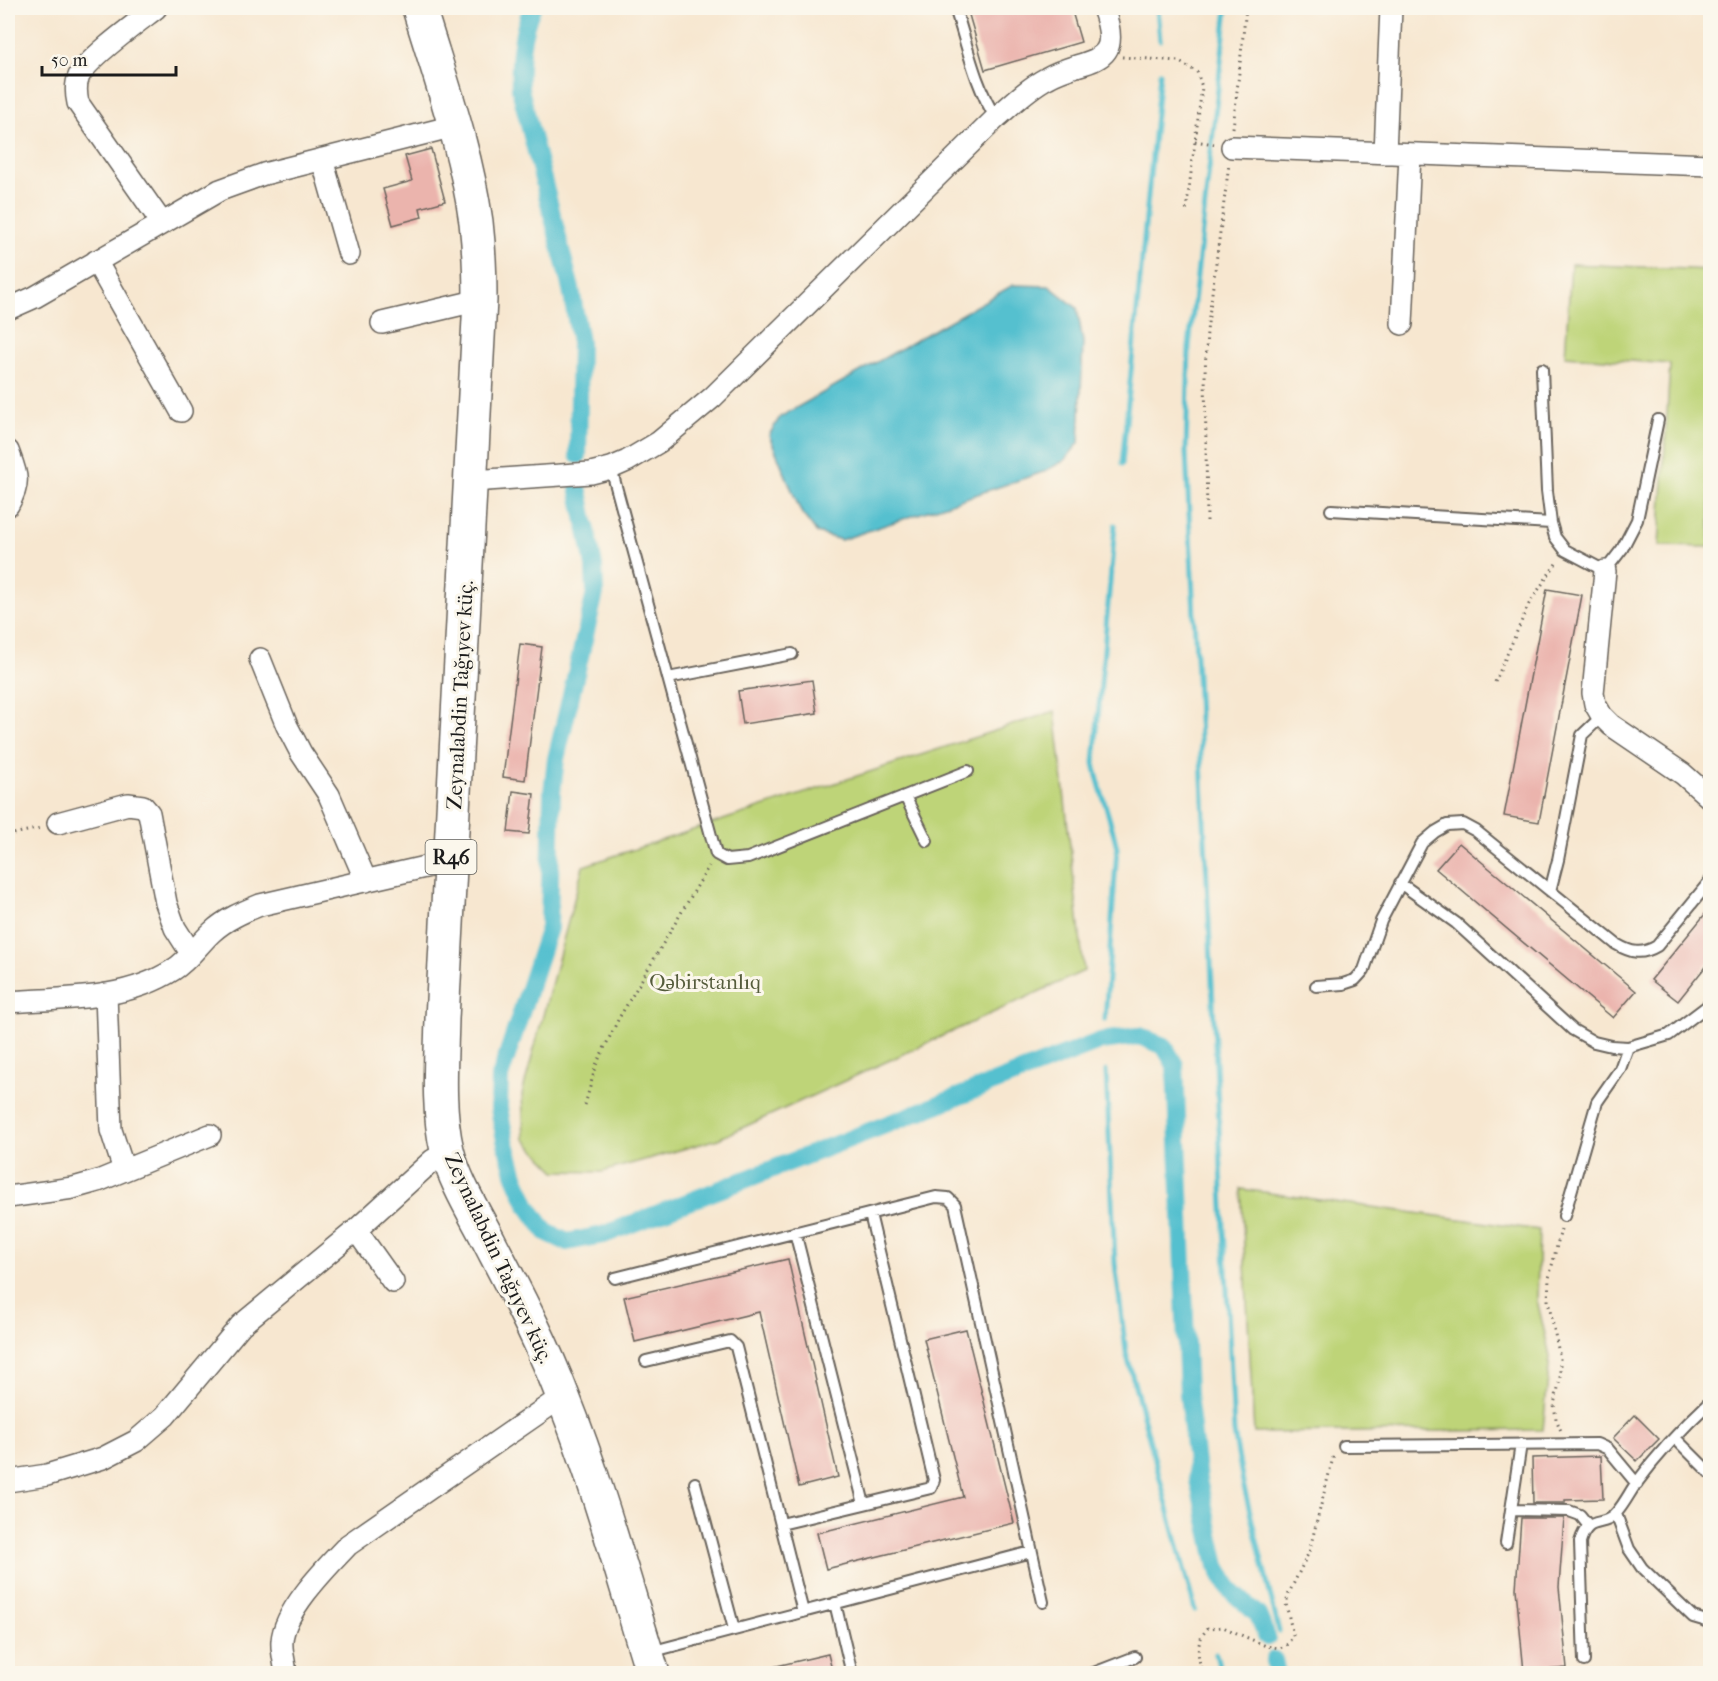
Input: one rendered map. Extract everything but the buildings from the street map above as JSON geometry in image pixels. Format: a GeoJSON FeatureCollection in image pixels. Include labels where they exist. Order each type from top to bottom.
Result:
{"type":"FeatureCollection","features":[{"type":"Feature","properties":{"kind":"main road","name":"Zeynalabdin Tağıyev küç."},"geometry":{"type":"LineString","coordinates":[[418,8],[454,126],[468,181],[476,222],[480,300],[440,1091],[442,1124],[448,1152],[464,1192],[534,1328],[563,1395],[584,1453],[650,1663]]}},
{"type":"Feature","properties":{"kind":"street"},"geometry":{"type":"LineString","coordinates":[[156,8],[92,60],[80,75],[75,91],[78,103],[162,223]]}},
{"type":"Feature","properties":{"kind":"street"},"geometry":{"type":"LineString","coordinates":[[472,482],[591,473],[611,468],[659,442],[713,397],[996,118],[1026,92],[1048,77],[1103,56],[1109,46],[1110,27],[1103,8]]}},
{"type":"Feature","properties":{"kind":"street"},"geometry":{"type":"LineString","coordinates":[[1385,153],[1391,8]]}},
{"type":"Feature","properties":{"kind":"street"},"geometry":{"type":"LineString","coordinates":[[8,309],[35,297],[220,190],[264,174],[454,126]]}},
{"type":"Feature","properties":{"kind":"street"},"geometry":{"type":"LineString","coordinates":[[1232,147],[1710,165]]}},
{"type":"Feature","properties":{"kind":"street"},"geometry":{"type":"LineString","coordinates":[[1402,324],[1410,154]]}},
{"type":"Feature","properties":{"kind":"street"},"geometry":{"type":"LineString","coordinates":[[322,159],[349,254]]}},
{"type":"Feature","properties":{"kind":"street"},"geometry":{"type":"LineString","coordinates":[[96,261],[181,411]]}},
{"type":"Feature","properties":{"kind":"street"},"geometry":{"type":"LineString","coordinates":[[382,322],[480,300]]}},
{"type":"Feature","properties":{"kind":"street"},"geometry":{"type":"LineString","coordinates":[[8,451],[16,474],[17,489],[8,505]]}},
{"type":"Feature","properties":{"kind":"street"},"geometry":{"type":"LineString","coordinates":[[1605,572],[1593,693],[1595,704],[1602,716],[1683,774],[1710,798]]}},
{"type":"Feature","properties":{"kind":"street"},"geometry":{"type":"LineString","coordinates":[[260,659],[286,726],[300,753],[329,795],[366,881]]}},
{"type":"Feature","properties":{"kind":"street"},"geometry":{"type":"LineString","coordinates":[[58,823],[128,804],[143,806],[149,813],[166,903],[175,928],[191,953]]}},
{"type":"Feature","properties":{"kind":"street"},"geometry":{"type":"LineString","coordinates":[[8,1002],[106,994],[155,981],[176,969],[214,930],[234,916],[260,905],[451,861]]}},
{"type":"Feature","properties":{"kind":"street"},"geometry":{"type":"LineString","coordinates":[[106,994],[111,1130],[124,1170]]}},
{"type":"Feature","properties":{"kind":"street"},"geometry":{"type":"LineString","coordinates":[[8,1197],[73,1188],[210,1135]]}},
{"type":"Feature","properties":{"kind":"street"},"geometry":{"type":"LineString","coordinates":[[8,1481],[59,1471],[103,1458],[136,1441],[165,1416],[241,1324],[356,1230],[433,1160],[448,1152]]}},
{"type":"Feature","properties":{"kind":"street"},"geometry":{"type":"LineString","coordinates":[[356,1230],[393,1282]]}},
{"type":"Feature","properties":{"kind":"street"},"geometry":{"type":"LineString","coordinates":[[286,1674],[281,1642],[286,1622],[322,1572],[348,1545],[563,1395]]}},
{"type":"Feature","properties":{"kind":"lane"},"geometry":{"type":"LineString","coordinates":[[955,8],[983,94],[996,118]]}},
{"type":"Feature","properties":{"kind":"lane"},"geometry":{"type":"LineString","coordinates":[[1542,369],[1547,491],[1555,537],[1565,550],[1605,572],[1622,549],[1637,520],[1658,420]]}},
{"type":"Feature","properties":{"kind":"lane"},"geometry":{"type":"LineString","coordinates":[[611,468],[716,854],[727,860],[748,858],[968,771]]}},
{"type":"Feature","properties":{"kind":"lane"},"geometry":{"type":"LineString","coordinates":[[1331,510],[1551,523]]}},
{"type":"Feature","properties":{"kind":"lane"},"geometry":{"type":"LineString","coordinates":[[668,678],[792,654]]}},
{"type":"Feature","properties":{"kind":"lane"},"geometry":{"type":"LineString","coordinates":[[1550,891],[1557,868],[1582,735],[1602,716]]}},
{"type":"Feature","properties":{"kind":"lane"},"geometry":{"type":"LineString","coordinates":[[905,796],[927,841]]}},
{"type":"Feature","properties":{"kind":"lane"},"geometry":{"type":"LineString","coordinates":[[1316,986],[1343,984],[1355,980],[1364,970],[1381,921],[1422,843],[1447,825],[1463,824],[1476,831],[1616,944],[1638,953],[1657,946],[1710,881]]}},
{"type":"Feature","properties":{"kind":"lane"},"geometry":{"type":"LineString","coordinates":[[1400,883],[1456,923],[1573,1030],[1594,1042],[1628,1047],[1669,1035],[1710,1004]]}},
{"type":"Feature","properties":{"kind":"lane"},"geometry":{"type":"LineString","coordinates":[[1564,1216],[1597,1102],[1620,1069],[1628,1047]]}},
{"type":"Feature","properties":{"kind":"lane"},"geometry":{"type":"LineString","coordinates":[[615,1278],[936,1197],[948,1198],[955,1205],[1043,1602]]}},
{"type":"Feature","properties":{"kind":"lane"},"geometry":{"type":"LineString","coordinates":[[781,1524],[931,1488],[934,1480],[870,1214]]}},
{"type":"Feature","properties":{"kind":"lane"},"geometry":{"type":"LineString","coordinates":[[795,1232],[864,1504]]}},
{"type":"Feature","properties":{"kind":"lane"},"geometry":{"type":"LineString","coordinates":[[646,1361],[730,1341],[736,1347],[803,1612]]}},
{"type":"Feature","properties":{"kind":"lane"},"geometry":{"type":"LineString","coordinates":[[1584,1661],[1580,1542],[1584,1530],[1588,1525],[1609,1519],[1616,1514],[1636,1484],[1688,1423],[1710,1402]]}},
{"type":"Feature","properties":{"kind":"lane"},"geometry":{"type":"LineString","coordinates":[[1675,1438],[1710,1473]]}},
{"type":"Feature","properties":{"kind":"lane"},"geometry":{"type":"LineString","coordinates":[[1506,1543],[1521,1444]]}},
{"type":"Feature","properties":{"kind":"lane"},"geometry":{"type":"LineString","coordinates":[[1344,1446],[1597,1444],[1608,1449],[1636,1484]]}},
{"type":"Feature","properties":{"kind":"lane"},"geometry":{"type":"LineString","coordinates":[[695,1483],[734,1629]]}},
{"type":"Feature","properties":{"kind":"lane"},"geometry":{"type":"LineString","coordinates":[[1511,1510],[1569,1511],[1580,1515],[1588,1525]]}},
{"type":"Feature","properties":{"kind":"lane"},"geometry":{"type":"LineString","coordinates":[[1616,1514],[1629,1549],[1642,1568],[1694,1617],[1710,1622]]}},
{"type":"Feature","properties":{"kind":"lane"},"geometry":{"type":"LineString","coordinates":[[650,1663],[734,1629],[1031,1552]]}},
{"type":"Feature","properties":{"kind":"lane"},"geometry":{"type":"LineString","coordinates":[[835,1603],[852,1674]]}},
{"type":"Feature","properties":{"kind":"lane"},"geometry":{"type":"LineString","coordinates":[[1091,1674],[1135,1657]]}},
{"type":"Feature","properties":{"kind":"path"},"geometry":{"type":"LineString","coordinates":[[1207,522],[1205,373],[1207,331],[1232,147],[1246,8]]}},
{"type":"Feature","properties":{"kind":"path"},"geometry":{"type":"LineString","coordinates":[[1103,56],[1178,61],[1197,72],[1202,87],[1186,212]]}},
{"type":"Feature","properties":{"kind":"path"},"geometry":{"type":"LineString","coordinates":[[1495,682],[1529,603],[1565,550]]}},
{"type":"Feature","properties":{"kind":"path"},"geometry":{"type":"LineString","coordinates":[[8,835],[58,823]]}},
{"type":"Feature","properties":{"kind":"path"},"geometry":{"type":"LineString","coordinates":[[585,1105],[596,1065],[619,1018],[716,854]]}},
{"type":"Feature","properties":{"kind":"path"},"geometry":{"type":"LineString","coordinates":[[1564,1216],[1549,1278],[1548,1301],[1560,1358],[1560,1380],[1554,1404],[1556,1419],[1566,1443]]}},
{"type":"Feature","properties":{"kind":"path"},"geometry":{"type":"LineString","coordinates":[[1203,1674],[1198,1650],[1201,1636],[1208,1628],[1223,1627],[1266,1646],[1280,1648],[1288,1644],[1293,1635],[1286,1604],[1288,1593],[1309,1552],[1332,1456],[1344,1446]]}},
{"type":"Feature","properties":{"kind":"green space"},"geometry":{"type":"Polygon","coordinates":[[[1571,264],[1710,270],[1710,547],[1659,546],[1670,364],[1565,356],[1571,264]]]}},
{"type":"Feature","properties":{"kind":"green space","name":"Qəbirstanlıq"},"geometry":{"type":"Polygon","coordinates":[[[1055,711],[1084,971],[718,1139],[602,1172],[556,1171],[524,1139],[522,1094],[583,866],[1055,711]]]}},
{"type":"Feature","properties":{"kind":"green space"},"geometry":{"type":"Polygon","coordinates":[[[1241,1189],[1539,1230],[1537,1300],[1550,1356],[1543,1430],[1254,1433],[1241,1189]]]}},
{"type":"Feature","properties":{"kind":"water"},"geometry":{"type":"Polygon","coordinates":[[[1013,285],[1049,286],[1077,308],[1083,342],[1079,443],[1064,461],[1043,472],[841,540],[817,533],[801,512],[769,435],[780,417],[1013,285]]]}},
{"type":"Feature","properties":{"kind":"waterway"},"geometry":{"type":"LineString","coordinates":[[532,8],[525,28],[522,47],[520,89],[571,289],[580,342],[578,455]]}},
{"type":"Feature","properties":{"kind":"waterway"},"geometry":{"type":"LineString","coordinates":[[1157,8],[1160,40]]}},
{"type":"Feature","properties":{"kind":"waterway"},"geometry":{"type":"LineString","coordinates":[[1227,8],[1189,347],[1186,452],[1234,1432],[1243,1483],[1279,1631]]}},
{"type":"Feature","properties":{"kind":"waterway"},"geometry":{"type":"LineString","coordinates":[[1122,464],[1160,73]]}},
{"type":"Feature","properties":{"kind":"waterway"},"geometry":{"type":"LineString","coordinates":[[578,487],[594,566],[595,593],[556,759],[552,792],[549,928],[500,1077],[499,1108],[505,1140],[515,1176],[528,1206],[546,1232],[567,1242],[603,1235],[1101,1041],[1139,1036],[1164,1046],[1175,1065],[1188,1394],[1198,1480],[1217,1566],[1230,1590],[1258,1615],[1267,1637]]}},
{"type":"Feature","properties":{"kind":"waterway"},"geometry":{"type":"LineString","coordinates":[[1105,1020],[1117,848],[1094,763],[1115,525]]}},
{"type":"Feature","properties":{"kind":"waterway"},"geometry":{"type":"LineString","coordinates":[[1106,1071],[1115,1263],[1126,1352],[1195,1610]]}},
{"type":"Feature","properties":{"kind":"waterway"},"geometry":{"type":"LineString","coordinates":[[1216,1654],[1221,1674]]}},
{"type":"Feature","properties":{"kind":"waterway"},"geometry":{"type":"LineString","coordinates":[[1274,1660],[1277,1674]]}}]}
